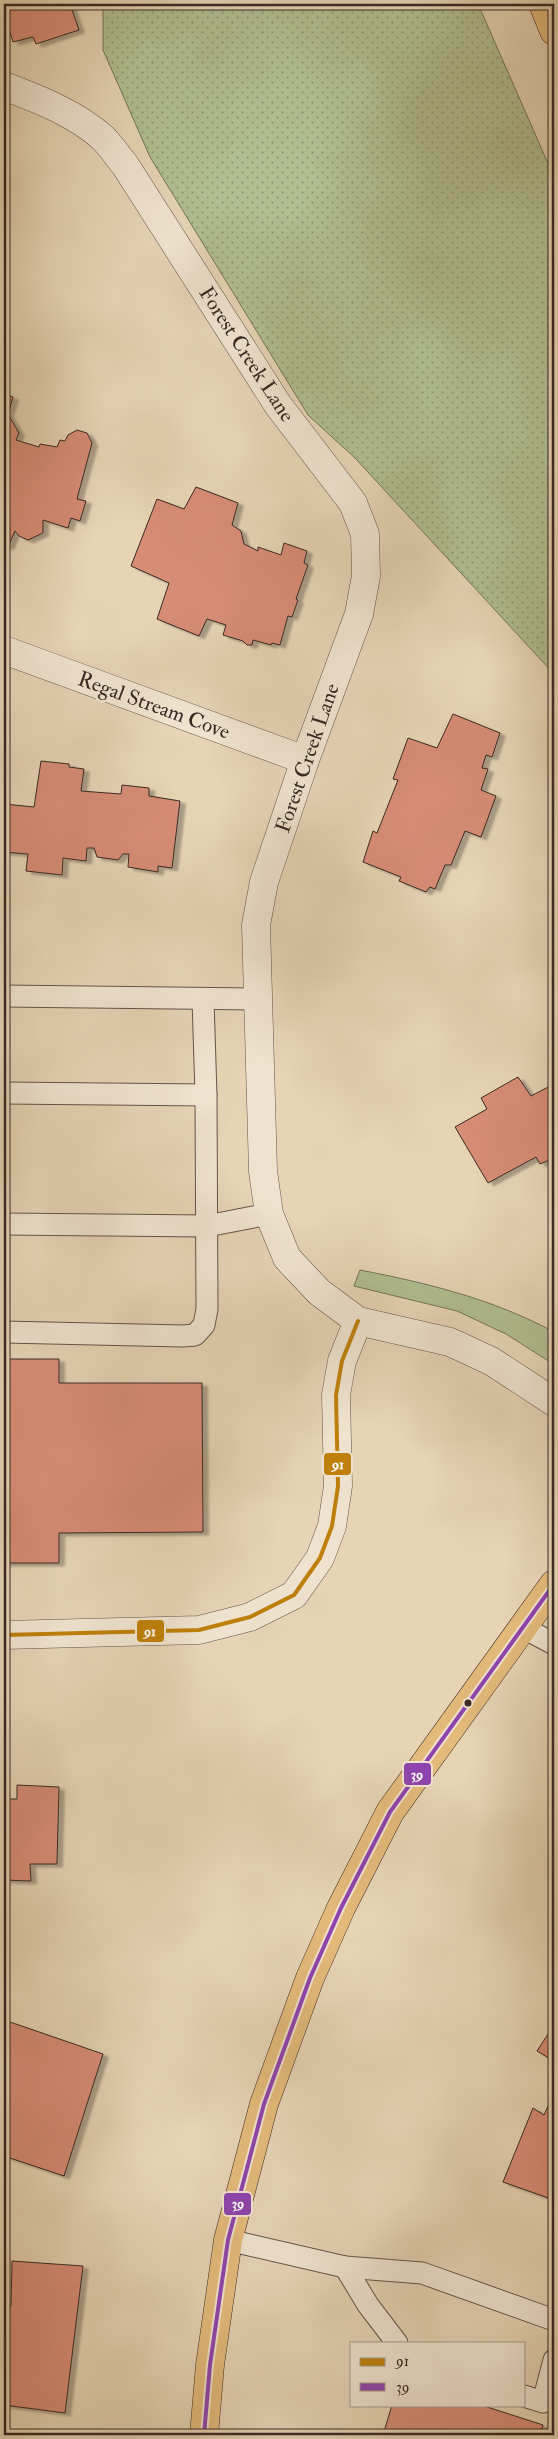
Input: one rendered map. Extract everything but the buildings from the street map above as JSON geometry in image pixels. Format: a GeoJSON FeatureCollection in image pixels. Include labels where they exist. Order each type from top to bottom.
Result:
{"type":"FeatureCollection","features":[{"type":"Feature","properties":{"kind":"main road"},"geometry":{"type":"LineString","coordinates":[[543,4],[554,30]]}},
{"type":"Feature","properties":{"kind":"main road"},"geometry":{"type":"LineString","coordinates":[[204,2435],[210,2364],[228,2240],[264,2104],[310,1978],[341,1908],[390,1812],[554,1584]]}},
{"type":"Feature","properties":{"kind":"street","name":"Forest Creek Lane"},"geometry":{"type":"LineString","coordinates":[[4,86],[47,103],[77,120],[103,138],[125,165],[278,405],[353,502],[365,534],[366,576],[359,614],[305,760],[264,882],[256,925],[263,1172],[269,1214],[287,1258],[319,1292],[358,1321],[450,1342],[491,1361],[554,1402]]}},
{"type":"Feature","properties":{"kind":"street","name":"Regal Stream Cove"},"geometry":{"type":"LineString","coordinates":[[4,650],[305,760]]}},
{"type":"Feature","properties":{"kind":"street"},"geometry":{"type":"LineString","coordinates":[[4,1635],[200,1630],[250,1617],[294,1595],[320,1558],[332,1526],[338,1486],[336,1395],[342,1361],[358,1321]]}},
{"type":"Feature","properties":{"kind":"lane"},"geometry":{"type":"LineString","coordinates":[[4,996],[259,999]]}},
{"type":"Feature","properties":{"kind":"lane"},"geometry":{"type":"LineString","coordinates":[[4,1332],[195,1334],[204,1325],[207,1309],[207,1226],[203,999]]}},
{"type":"Feature","properties":{"kind":"lane"},"geometry":{"type":"LineString","coordinates":[[4,1094],[206,1095]]}},
{"type":"Feature","properties":{"kind":"lane"},"geometry":{"type":"LineString","coordinates":[[4,1224],[207,1226],[269,1214]]}},
{"type":"Feature","properties":{"kind":"lane"},"geometry":{"type":"LineString","coordinates":[[522,1626],[554,1644]]}},
{"type":"Feature","properties":{"kind":"lane"},"geometry":{"type":"LineString","coordinates":[[228,2240],[345,2267],[422,2274],[554,2320]]}},
{"type":"Feature","properties":{"kind":"lane"},"geometry":{"type":"LineString","coordinates":[[345,2267],[368,2305],[397,2342]]}},
{"type":"Feature","properties":{"kind":"lane"},"geometry":{"type":"LineString","coordinates":[[526,2397],[543,2402],[554,2360]]}},
{"type":"Feature","properties":{"kind":"green space"},"geometry":{"type":"Polygon","coordinates":[[[103,4],[478,4],[554,177],[554,674],[355,458],[308,415],[150,157],[103,50],[103,4]]]}},
{"type":"Feature","properties":{"kind":"green space"},"geometry":{"type":"Polygon","coordinates":[[[360,1270],[435,1287],[483,1301],[531,1320],[554,1332],[554,1361],[550,1362],[506,1334],[457,1311],[354,1286],[360,1270]]]}},
{"type":"Feature","properties":{"kind":"transit line","name":"91"},"geometry":{"type":"LineString","coordinates":[[4,1635],[199,1630],[250,1617],[294,1595],[320,1558],[332,1526],[338,1486],[336,1395],[342,1361],[358,1321]]}},
{"type":"Feature","properties":{"kind":"transit line","name":"39"},"geometry":{"type":"LineString","coordinates":[[204,2435],[210,2365],[228,2240],[264,2104],[310,1978],[341,1908],[390,1812],[554,1584]]}}]}
